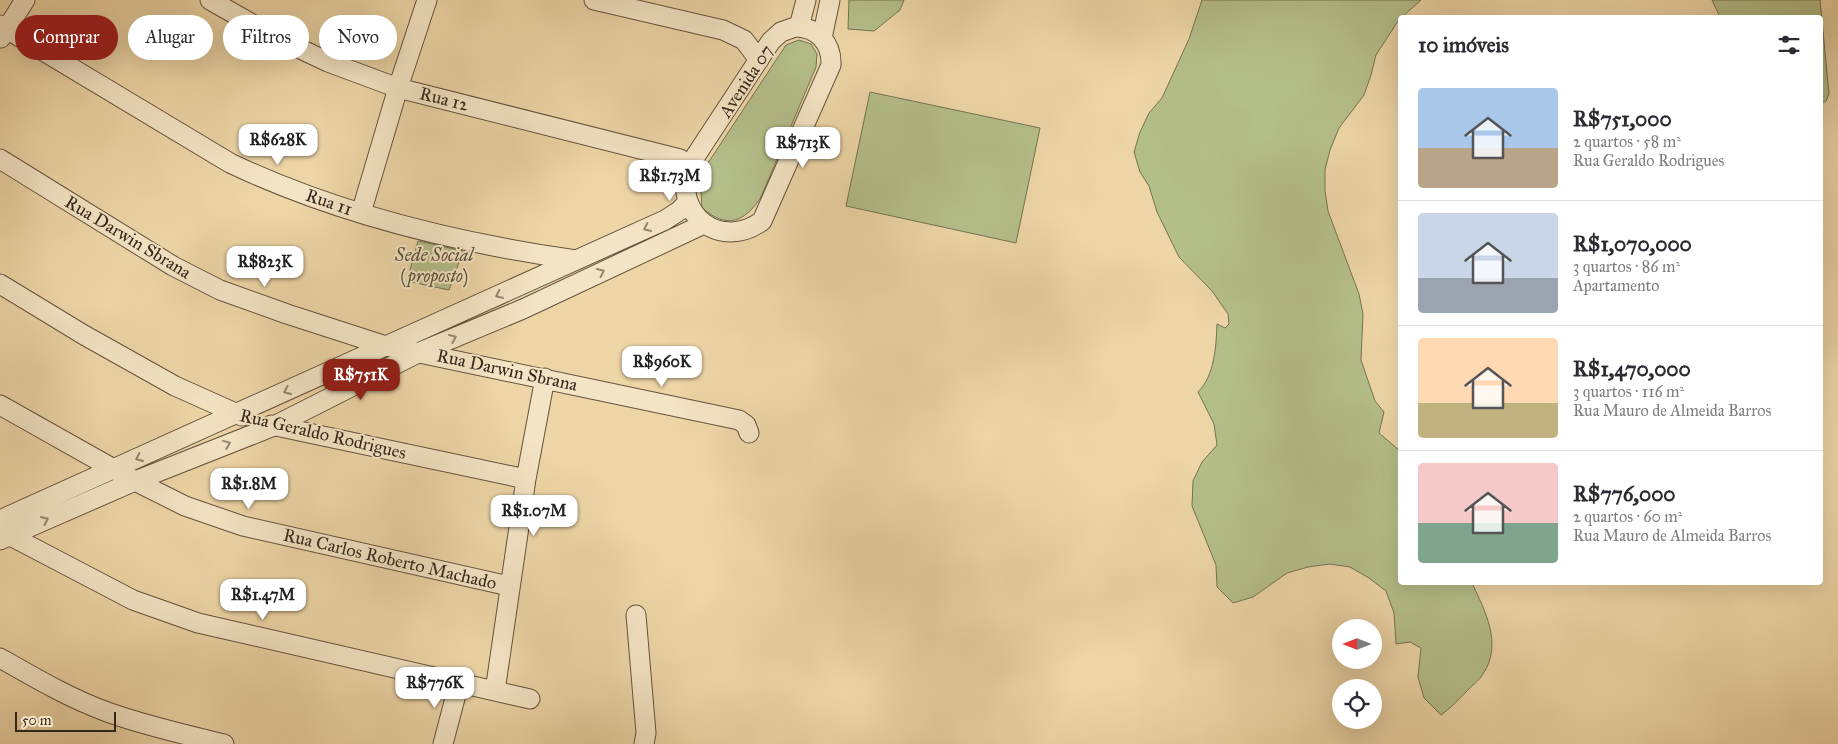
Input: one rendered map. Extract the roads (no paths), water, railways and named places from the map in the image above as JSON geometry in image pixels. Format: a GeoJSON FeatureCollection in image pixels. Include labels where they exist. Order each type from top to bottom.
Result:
{"type":"FeatureCollection","features":[{"type":"Feature","properties":{"kind":"street"},"geometry":{"type":"LineString","coordinates":[[2,31],[25,0]]}},
{"type":"Feature","properties":{"kind":"street","name":"Rua 12"},"geometry":{"type":"LineString","coordinates":[[210,0],[276,37],[328,62],[398,88],[680,159],[689,166]]}},
{"type":"Feature","properties":{"kind":"street"},"geometry":{"type":"LineString","coordinates":[[361,213],[398,88],[427,0]]}},
{"type":"Feature","properties":{"kind":"street"},"geometry":{"type":"LineString","coordinates":[[594,0],[723,30],[744,40],[759,60]]}},
{"type":"Feature","properties":{"kind":"street"},"geometry":{"type":"LineString","coordinates":[[2,532],[116,469],[665,220],[679,211],[688,202],[697,218],[704,224],[729,233],[747,230],[762,221],[831,65],[830,50],[822,38],[810,29],[799,28],[806,0]]}},
{"type":"Feature","properties":{"kind":"street"},"geometry":{"type":"LineString","coordinates":[[822,38],[830,0]]}},
{"type":"Feature","properties":{"kind":"street","name":"Avenida 07"},"geometry":{"type":"LineString","coordinates":[[688,202],[685,184],[689,166],[775,36],[788,29],[799,28]]}},
{"type":"Feature","properties":{"kind":"street","name":"Rua 11"},"geometry":{"type":"LineString","coordinates":[[2,31],[230,163],[264,179],[319,200],[406,228],[524,252],[576,260]]}},
{"type":"Feature","properties":{"kind":"street","name":"Rua Darwin Sbrana"},"geometry":{"type":"LineString","coordinates":[[0,159],[173,266],[220,290],[386,346],[546,378],[643,401],[739,420],[746,425],[748,433]]}},
{"type":"Feature","properties":{"kind":"street"},"geometry":{"type":"LineString","coordinates":[[2,532],[274,426],[420,352],[523,309],[704,224]]}},
{"type":"Feature","properties":{"kind":"street"},"geometry":{"type":"LineString","coordinates":[[524,252],[536,260],[538,268],[531,281]]}},
{"type":"Feature","properties":{"kind":"street","name":"Rua Geraldo Rodrigues"},"geometry":{"type":"LineString","coordinates":[[0,284],[84,335],[175,386],[236,414],[274,426],[526,479]]}},
{"type":"Feature","properties":{"kind":"street"},"geometry":{"type":"LineString","coordinates":[[495,691],[526,479],[546,378]]}},
{"type":"Feature","properties":{"kind":"street","name":"Rua Carlos Roberto Machado"},"geometry":{"type":"LineString","coordinates":[[0,405],[135,481],[185,506],[243,526],[509,586]]}},
{"type":"Feature","properties":{"kind":"street"},"geometry":{"type":"LineString","coordinates":[[2,532],[133,600],[198,623],[530,699]]}},
{"type":"Feature","properties":{"kind":"street"},"geometry":{"type":"LineString","coordinates":[[636,615],[646,733],[644,744]]}},
{"type":"Feature","properties":{"kind":"street"},"geometry":{"type":"LineString","coordinates":[[0,658],[47,685],[108,712],[165,730],[224,744]]}},
{"type":"Feature","properties":{"kind":"street"},"geometry":{"type":"LineString","coordinates":[[443,744],[459,683]]}},
{"type":"Feature","properties":{"kind":"park label","name":"Sede Social (proposto)"},"geometry":{"type":"Point","coordinates":[434,265]}}]}
